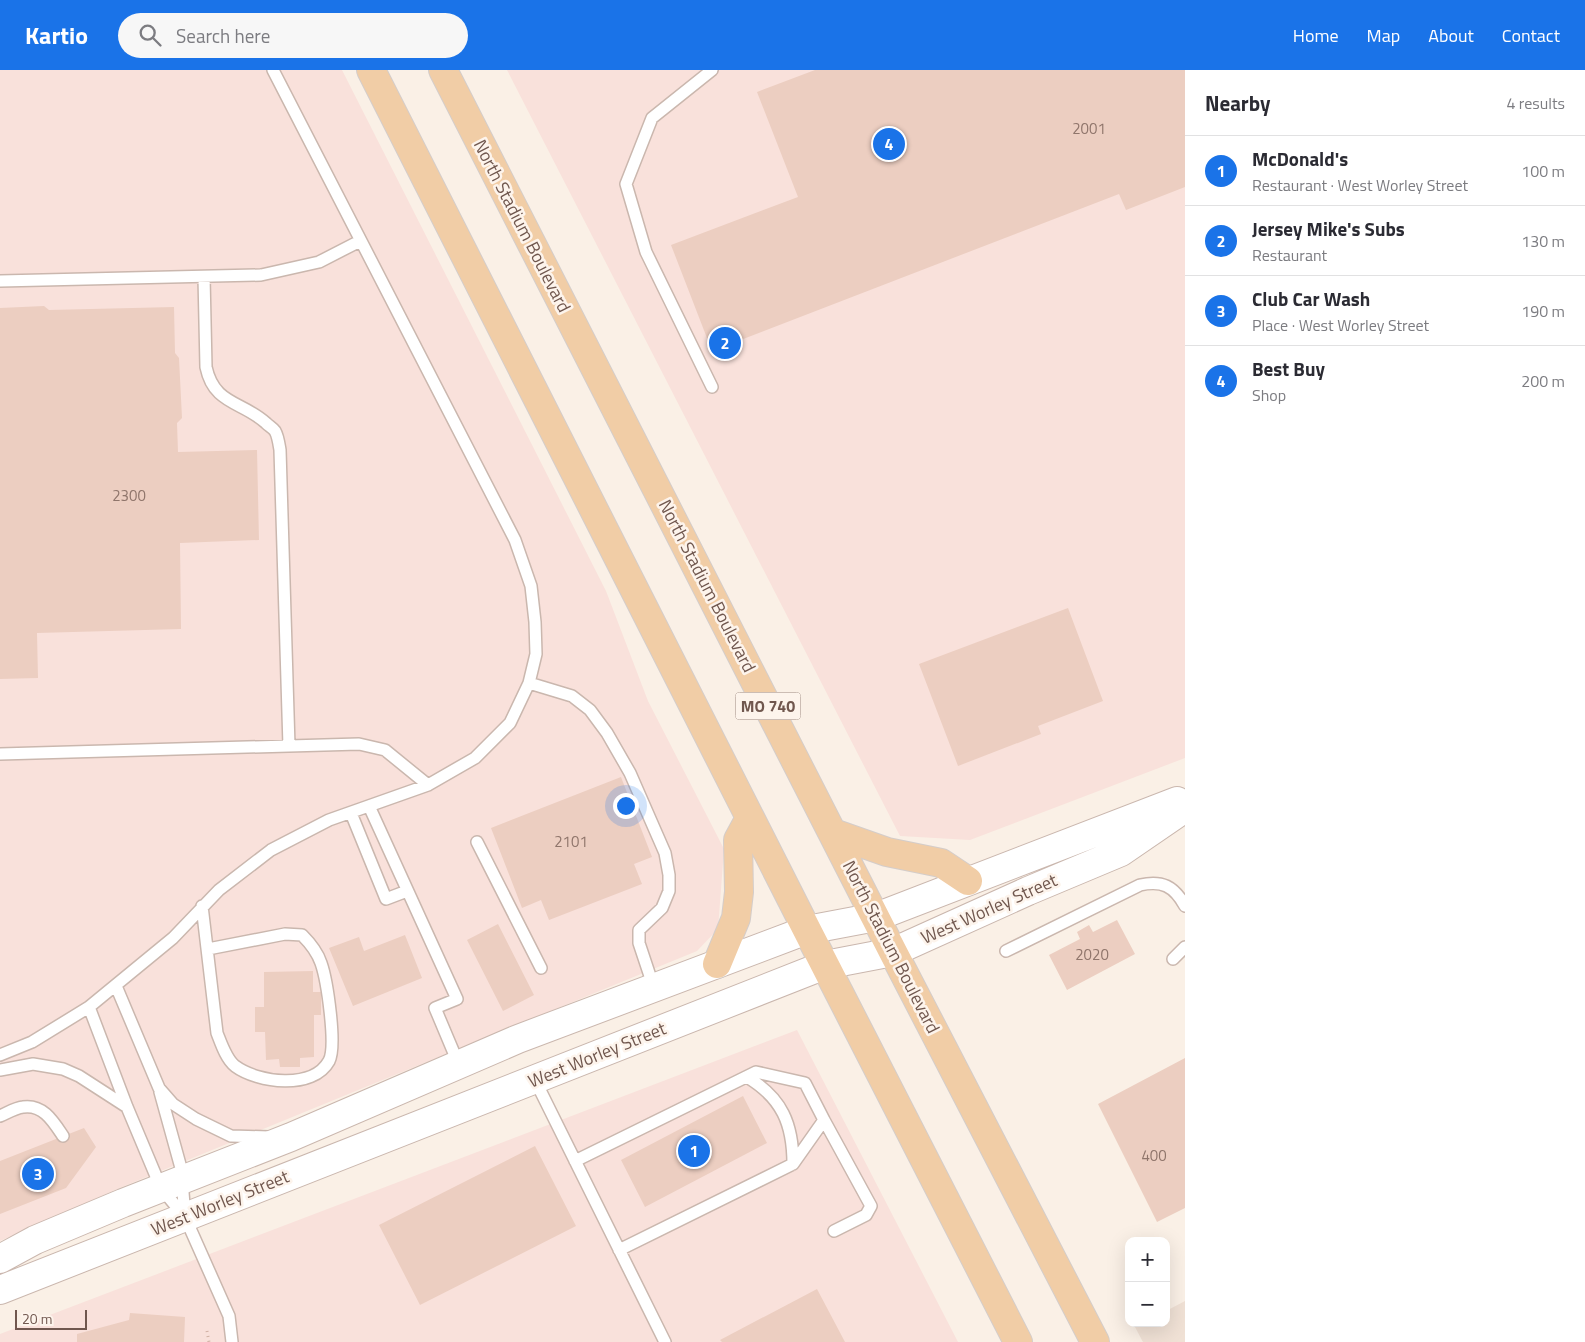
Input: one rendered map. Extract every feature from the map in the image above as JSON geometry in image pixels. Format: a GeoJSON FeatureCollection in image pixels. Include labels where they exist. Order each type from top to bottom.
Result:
{"type":"FeatureCollection","features":[{"type":"Feature","properties":{"kind":"main road"},"geometry":{"type":"LineString","coordinates":[[371,70],[1018,1342]]}},
{"type":"Feature","properties":{"kind":"main road","name":"North Stadium Boulevard"},"geometry":{"type":"LineString","coordinates":[[443,70],[1094,1342]]}},
{"type":"Feature","properties":{"kind":"main road"},"geometry":{"type":"LineString","coordinates":[[718,964],[736,918],[739,892],[738,840],[750,818]]}},
{"type":"Feature","properties":{"kind":"main road"},"geometry":{"type":"LineString","coordinates":[[833,833],[887,852],[941,863],[968,881]]}},
{"type":"Feature","properties":{"kind":"street","name":"West Worley Street"},"geometry":{"type":"LineString","coordinates":[[0,1259],[35,1240],[291,1137],[518,1039],[807,930],[876,917],[1185,798]]}},
{"type":"Feature","properties":{"kind":"street","name":"West Worley Street"},"geometry":{"type":"LineString","coordinates":[[0,1290],[825,964],[893,952],[1028,891],[1121,852],[1185,808]]}},
{"type":"Feature","properties":{"kind":"lane"},"geometry":{"type":"LineString","coordinates":[[0,1056],[32,1042],[89,1007],[173,938],[219,890],[271,850],[330,820],[428,785],[475,758],[510,723],[529,684],[536,654],[535,622],[530,586],[515,540],[273,70]]}},
{"type":"Feature","properties":{"kind":"lane"},"geometry":{"type":"LineString","coordinates":[[712,70],[652,118],[626,184],[646,252],[712,387]]}},
{"type":"Feature","properties":{"kind":"lane"},"geometry":{"type":"LineString","coordinates":[[0,280],[261,275],[319,262],[360,240]]}},
{"type":"Feature","properties":{"kind":"lane"},"geometry":{"type":"LineString","coordinates":[[204,277],[206,367],[208,379],[214,390],[259,416],[274,431],[280,450],[289,746]]}},
{"type":"Feature","properties":{"kind":"lane"},"geometry":{"type":"LineString","coordinates":[[529,684],[572,696],[590,710],[607,733],[630,773],[666,853],[669,875],[668,891],[662,908],[639,930],[639,943],[654,988]]}},
{"type":"Feature","properties":{"kind":"lane"},"geometry":{"type":"LineString","coordinates":[[0,754],[359,744],[384,750],[428,785]]}},
{"type":"Feature","properties":{"kind":"lane"},"geometry":{"type":"LineString","coordinates":[[369,806],[456,1000],[436,1008],[460,1065]]}},
{"type":"Feature","properties":{"kind":"lane"},"geometry":{"type":"LineString","coordinates":[[351,813],[386,899],[407,890]]}},
{"type":"Feature","properties":{"kind":"lane"},"geometry":{"type":"LineString","coordinates":[[477,842],[540,968]]}},
{"type":"Feature","properties":{"kind":"lane"},"geometry":{"type":"LineString","coordinates":[[1006,951],[1140,885],[1154,882],[1164,884],[1171,888],[1185,906]]}},
{"type":"Feature","properties":{"kind":"lane"},"geometry":{"type":"LineString","coordinates":[[202,906],[217,1033],[223,1049],[234,1065],[252,1076],[277,1081],[302,1080],[322,1070],[330,1060],[332,1038],[329,999],[321,962],[312,945],[302,935],[285,934],[208,949]]}},
{"type":"Feature","properties":{"kind":"lane"},"geometry":{"type":"LineString","coordinates":[[1173,959],[1185,947]]}},
{"type":"Feature","properties":{"kind":"lane"},"geometry":{"type":"LineString","coordinates":[[116,986],[159,1088],[181,1168],[171,1184]]}},
{"type":"Feature","properties":{"kind":"lane"},"geometry":{"type":"LineString","coordinates":[[89,1007],[127,1107],[171,1184],[230,1316],[232,1342]]}},
{"type":"Feature","properties":{"kind":"lane"},"geometry":{"type":"LineString","coordinates":[[0,1070],[33,1064],[63,1070],[79,1076],[127,1107]]}},
{"type":"Feature","properties":{"kind":"lane"},"geometry":{"type":"LineString","coordinates":[[575,1162],[756,1072],[805,1083],[871,1206],[866,1215],[834,1231]]}},
{"type":"Feature","properties":{"kind":"lane"},"geometry":{"type":"LineString","coordinates":[[747,1077],[762,1086],[774,1098],[786,1119],[793,1142],[793,1164]]}},
{"type":"Feature","properties":{"kind":"lane"},"geometry":{"type":"LineString","coordinates":[[535,1080],[665,1342]]}},
{"type":"Feature","properties":{"kind":"lane"},"geometry":{"type":"LineString","coordinates":[[159,1088],[173,1104],[196,1119],[231,1136],[291,1137]]}},
{"type":"Feature","properties":{"kind":"lane"},"geometry":{"type":"LineString","coordinates":[[0,1116],[22,1107],[42,1110],[63,1136]]}},
{"type":"Feature","properties":{"kind":"lane"},"geometry":{"type":"LineString","coordinates":[[619,1250],[793,1164],[824,1120]]}},
{"type":"Feature","properties":{"kind":"lane"},"geometry":{"type":"LineString","coordinates":[[171,1184],[185,1217]]}},
{"type":"Feature","properties":{"kind":"path"},"geometry":{"type":"LineString","coordinates":[[207,1331],[209,1342]]}},
{"type":"Feature","properties":{"kind":"shaded area"},"geometry":{"type":"Polygon","coordinates":[[[0,70],[342,70],[606,591],[648,701],[724,849],[718,929],[697,951],[122,1187],[0,1241],[0,70]]]}},
{"type":"Feature","properties":{"kind":"shaded area"},"geometry":{"type":"Polygon","coordinates":[[[507,70],[1185,70],[1185,758],[970,840],[900,836],[507,70]]]}},
{"type":"Feature","properties":{"kind":"shaded area"},"geometry":{"type":"Polygon","coordinates":[[[797,1030],[958,1342],[0,1342],[0,1334],[797,1030]]]}},
{"type":"Feature","properties":{"kind":"shaded area"},"geometry":{"type":"Polygon","coordinates":[[[1185,1301],[1185,1342],[1143,1342],[1135,1327],[1170,1327],[1170,1309],[1185,1301]]]}},
{"type":"Feature","properties":{"kind":"building"},"geometry":{"type":"Polygon","coordinates":[[[815,70],[1185,70],[1185,187],[1126,210],[1119,194],[712,351],[671,245],[798,197],[757,92],[815,70]]]}},
{"type":"Feature","properties":{"kind":"building"},"geometry":{"type":"Polygon","coordinates":[[[44,306],[49,310],[174,307],[175,353],[179,358],[182,418],[177,423],[178,452],[257,450],[259,540],[180,543],[181,629],[37,633],[38,678],[0,679],[0,308],[44,306]]]}},
{"type":"Feature","properties":{"kind":"building"},"geometry":{"type":"Polygon","coordinates":[[[1068,608],[1103,701],[1038,726],[1041,734],[958,766],[919,664],[1068,608]]]}},
{"type":"Feature","properties":{"kind":"building"},"geometry":{"type":"Polygon","coordinates":[[[621,777],[652,857],[634,864],[642,884],[549,920],[541,900],[522,908],[491,828],[621,777]]]}},
{"type":"Feature","properties":{"kind":"building"},"geometry":{"type":"Polygon","coordinates":[[[1117,920],[1135,954],[1067,990],[1049,955],[1080,939],[1077,932],[1089,925],[1093,932],[1117,920]]]}},
{"type":"Feature","properties":{"kind":"building"},"geometry":{"type":"Polygon","coordinates":[[[498,924],[534,995],[503,1011],[467,940],[498,924]]]}},
{"type":"Feature","properties":{"kind":"building"},"geometry":{"type":"Polygon","coordinates":[[[405,935],[422,978],[353,1006],[329,948],[359,937],[364,951],[405,935]]]}},
{"type":"Feature","properties":{"kind":"building"},"geometry":{"type":"Polygon","coordinates":[[[313,971],[313,992],[321,992],[321,1015],[314,1015],[314,1057],[300,1058],[300,1067],[280,1067],[279,1059],[266,1060],[265,1032],[255,1032],[255,1007],[264,1007],[264,972],[313,971]]]}},
{"type":"Feature","properties":{"kind":"building"},"geometry":{"type":"Polygon","coordinates":[[[1185,1058],[1185,1208],[1157,1222],[1098,1104],[1185,1058]]]}},
{"type":"Feature","properties":{"kind":"building"},"geometry":{"type":"Polygon","coordinates":[[[743,1096],[767,1143],[645,1207],[621,1160],[743,1096]]]}},
{"type":"Feature","properties":{"kind":"building"},"geometry":{"type":"Polygon","coordinates":[[[84,1128],[96,1147],[66,1188],[0,1214],[0,1161],[84,1128]]]}},
{"type":"Feature","properties":{"kind":"building"},"geometry":{"type":"Polygon","coordinates":[[[535,1146],[576,1226],[420,1305],[379,1225],[535,1146]]]}},
{"type":"Feature","properties":{"kind":"building"},"geometry":{"type":"Polygon","coordinates":[[[817,1289],[845,1342],[722,1342],[720,1340],[817,1289]]]}},
{"type":"Feature","properties":{"kind":"building"},"geometry":{"type":"Polygon","coordinates":[[[130,1313],[185,1317],[184,1342],[77,1342],[77,1334],[129,1320],[130,1313]]]}},
{"type":"Feature","properties":{"kind":"place","name":"Best Buy"},"geometry":{"type":"Point","coordinates":[889,144]}},
{"type":"Feature","properties":{"kind":"place","name":"Jersey Mike's Subs"},"geometry":{"type":"Point","coordinates":[725,343]}},
{"type":"Feature","properties":{"kind":"place","name":"McDonald's"},"geometry":{"type":"Point","coordinates":[694,1151]}},
{"type":"Feature","properties":{"kind":"place","name":"Club Car Wash"},"geometry":{"type":"Point","coordinates":[38,1174]}}]}
